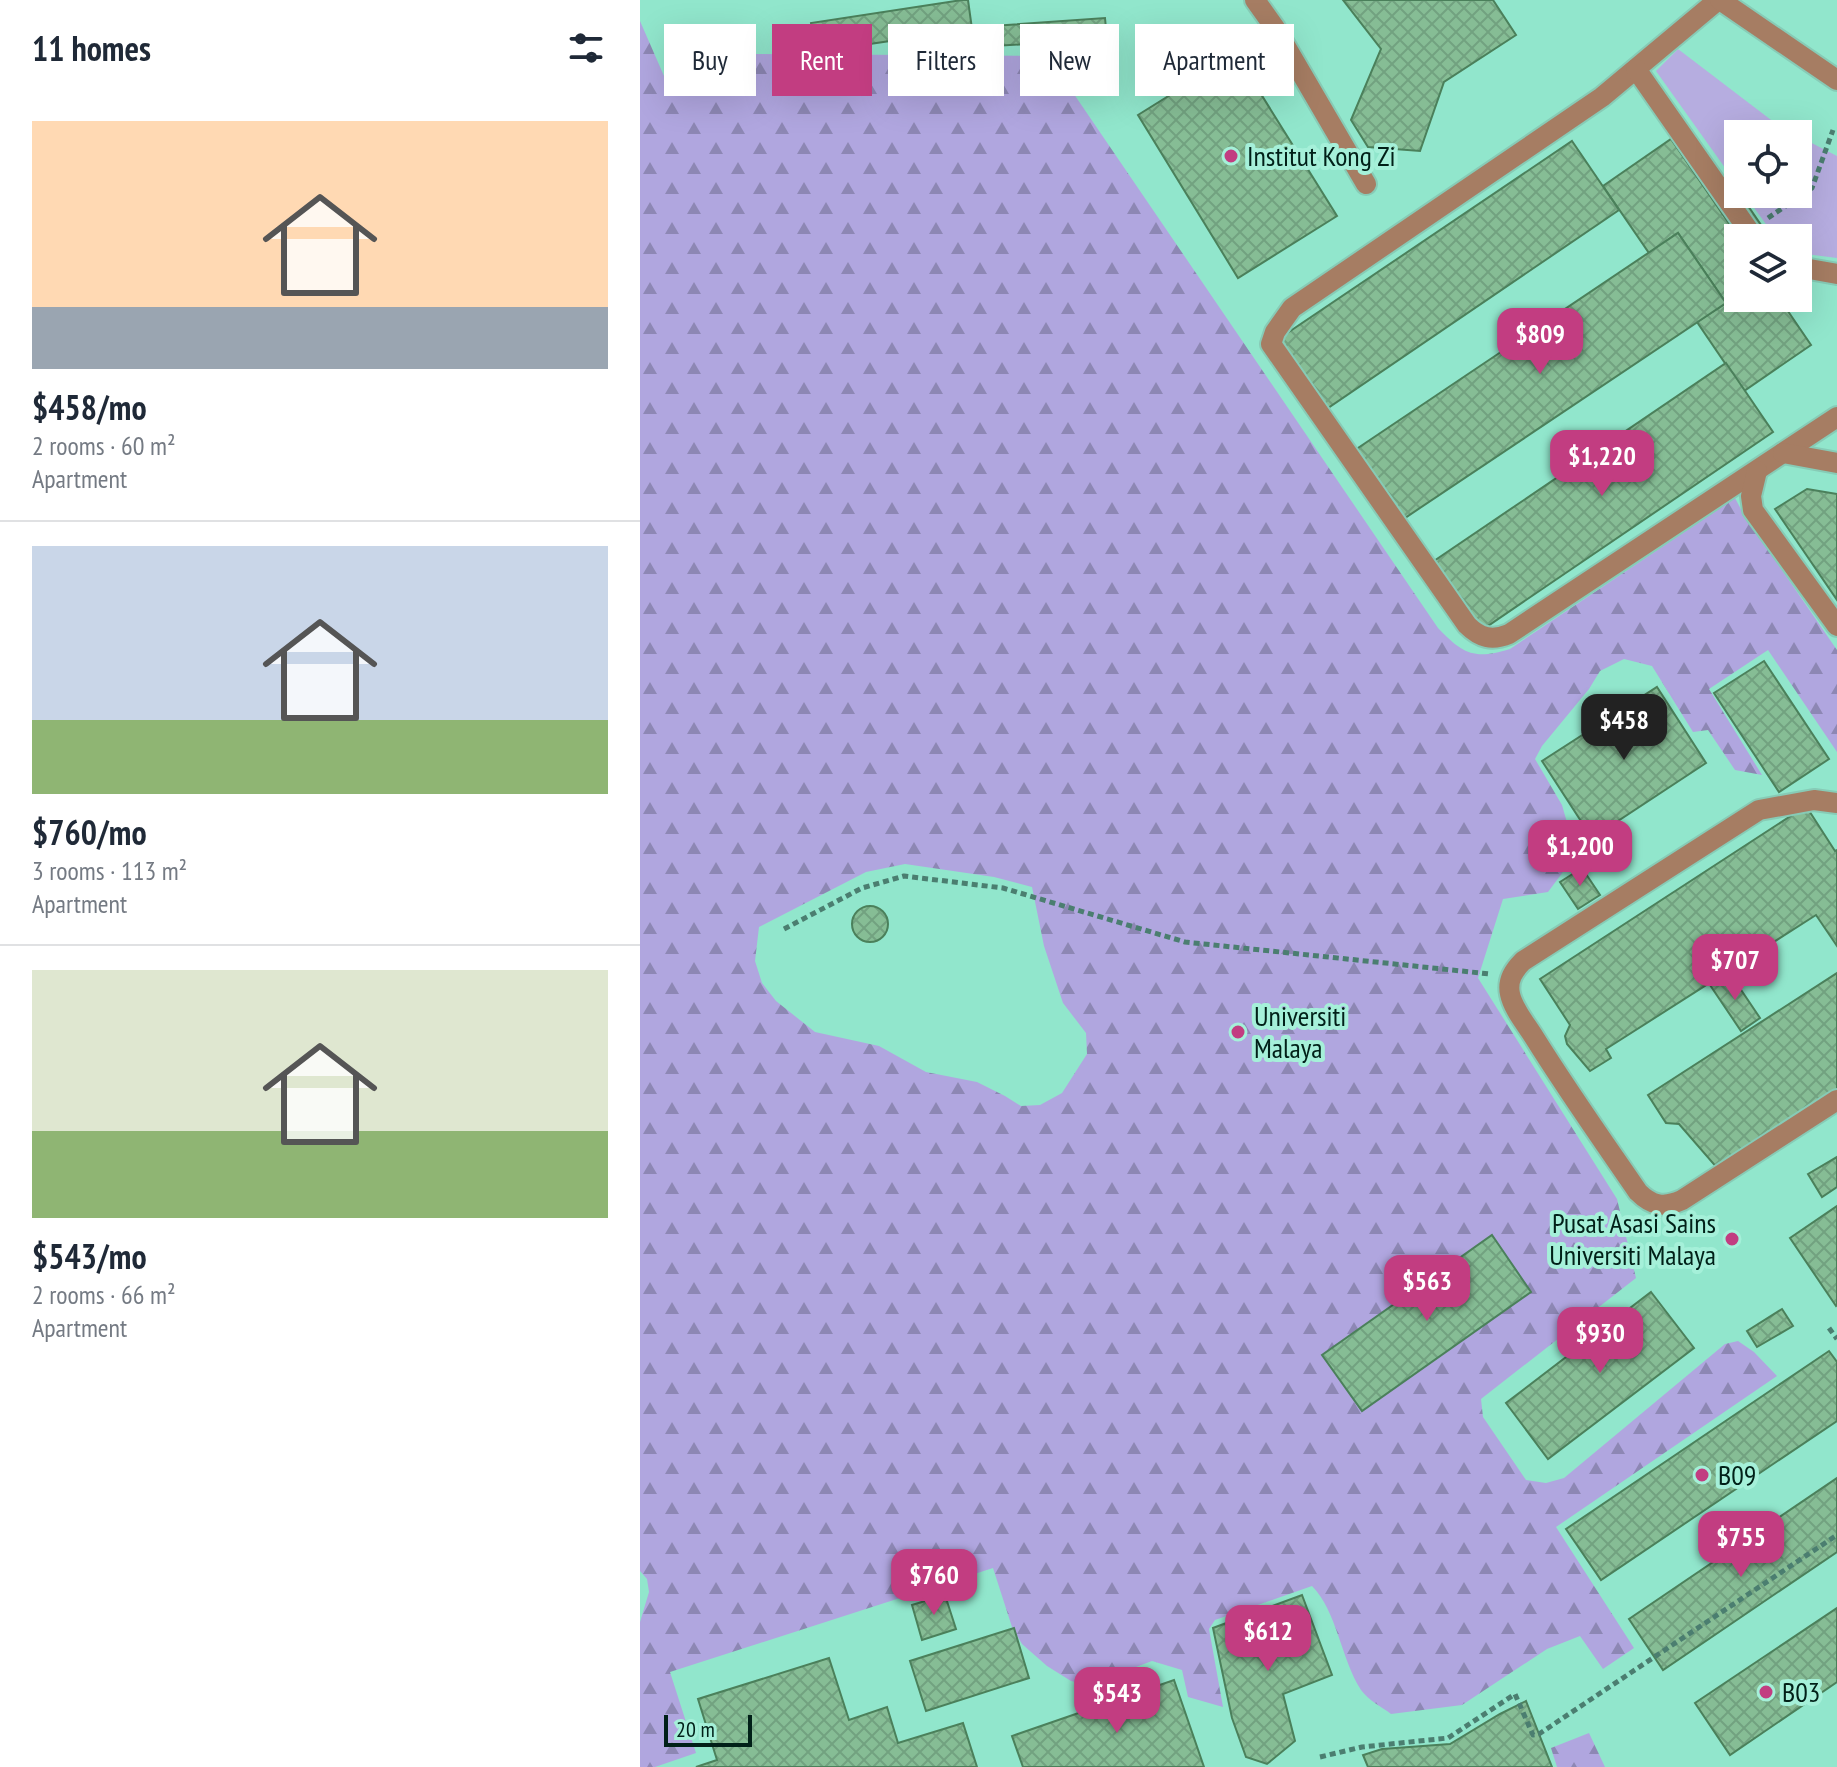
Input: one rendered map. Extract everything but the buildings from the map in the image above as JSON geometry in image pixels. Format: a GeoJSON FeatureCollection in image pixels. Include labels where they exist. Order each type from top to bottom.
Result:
{"type":"FeatureCollection","features":[{"type":"Feature","properties":{"kind":"street"},"geometry":{"type":"LineString","coordinates":[[1255,0],[1275,28],[1366,184]]}},
{"type":"Feature","properties":{"kind":"street"},"geometry":{"type":"LineString","coordinates":[[1837,80],[1719,0],[1602,97],[1292,308],[1275,332],[1271,344],[1467,625],[1475,634],[1486,638],[1509,634],[1837,417]]}},
{"type":"Feature","properties":{"kind":"street"},"geometry":{"type":"LineString","coordinates":[[1636,69],[1745,224]]}},
{"type":"Feature","properties":{"kind":"street"},"geometry":{"type":"LineString","coordinates":[[1812,270],[1837,274]]}},
{"type":"Feature","properties":{"kind":"street"},"geometry":{"type":"LineString","coordinates":[[1783,453],[1837,463]]}},
{"type":"Feature","properties":{"kind":"street"},"geometry":{"type":"LineString","coordinates":[[1757,471],[1751,496],[1753,510],[1837,626]]}},
{"type":"Feature","properties":{"kind":"street"},"geometry":{"type":"LineString","coordinates":[[1837,803],[1814,800],[1759,810],[1523,961],[1514,969],[1509,992],[1542,1050],[1638,1192],[1658,1206],[1682,1200],[1837,1100]]}},
{"type":"Feature","properties":{"kind":"path"},"geometry":{"type":"LineString","coordinates":[[1765,224],[1812,188],[1833,130]]}},
{"type":"Feature","properties":{"kind":"path"},"geometry":{"type":"LineString","coordinates":[[784,929],[862,888],[904,876],[1003,888],[1185,942],[1511,976]]}},
{"type":"Feature","properties":{"kind":"path"},"geometry":{"type":"LineString","coordinates":[[1829,1328],[1837,1339]]}},
{"type":"Feature","properties":{"kind":"path"},"geometry":{"type":"LineString","coordinates":[[1320,1757],[1362,1747],[1448,1738],[1515,1694],[1533,1735],[1539,1734],[1837,1535]]}},
{"type":"Feature","properties":{"kind":"shaded area","name":"Universiti Malaya"},"geometry":{"type":"Polygon","coordinates":[[[640,0],[1837,0],[1837,1767],[640,1767],[640,0]]]}},
{"type":"Feature","properties":{"kind":"shaded area"},"geometry":{"type":"Polygon","coordinates":[[[1678,49],[1771,120],[1724,120],[1724,166],[1656,71],[1678,49]]]}},
{"type":"Feature","properties":{"kind":"shaded area"},"geometry":{"type":"Polygon","coordinates":[[[1812,143],[1837,156],[1837,258],[1812,255],[1812,224],[1766,224],[1754,208],[1812,208],[1812,143]]]}},
{"type":"Feature","properties":{"kind":"green space"},"geometry":{"type":"Polygon","coordinates":[[[640,21],[664,76],[664,96],[756,96],[756,54],[772,54],[772,96],[872,96],[872,55],[888,55],[888,96],[1004,96],[1004,56],[1020,56],[1020,96],[1075,96],[1438,628],[1455,644],[1478,654],[1510,649],[1735,498],[1837,650],[1837,752],[1768,650],[1709,689],[1762,775],[1735,770],[1708,730],[1693,732],[1652,666],[1624,659],[1600,671],[1535,759],[1562,805],[1570,833],[1569,864],[1548,892],[1503,899],[1478,978],[1617,1199],[1636,1278],[1481,1399],[1483,1417],[1526,1480],[1546,1483],[1564,1478],[1725,1344],[1738,1341],[1754,1352],[1777,1376],[1556,1527],[1634,1648],[1603,1669],[1580,1636],[1547,1649],[1462,1705],[1391,1714],[1371,1700],[1354,1678],[1327,1608],[1312,1586],[1215,1620],[1209,1629],[1223,1707],[1188,1697],[1182,1670],[1152,1661],[1088,1685],[1071,1681],[1047,1666],[1022,1644],[1012,1627],[993,1568],[670,1672],[696,1753],[655,1767],[640,1767],[640,1622],[649,1592],[647,1579],[640,1571],[640,21]],[[905,864],[866,872],[759,927],[755,961],[762,983],[776,1001],[815,1032],[879,1046],[926,1072],[977,1082],[1021,1106],[1040,1105],[1062,1093],[1087,1054],[1086,1033],[1063,1003],[1044,946],[1032,887],[994,877],[905,864]]]}},
{"type":"Feature","properties":{"kind":"green space"},"geometry":{"type":"Polygon","coordinates":[[[1589,1733],[1605,1767],[1557,1767],[1551,1748],[1589,1733]]]}},
{"type":"Feature","properties":{"kind":"place","name":"Institut Kong Zi"},"geometry":{"type":"Point","coordinates":[1231,156]}},
{"type":"Feature","properties":{"kind":"place","name":"Universiti Malaya"},"geometry":{"type":"Point","coordinates":[1238,1032]}},
{"type":"Feature","properties":{"kind":"place","name":"Pusat Asasi Sains Universiti Malaya"},"geometry":{"type":"Point","coordinates":[1732,1239]}},
{"type":"Feature","properties":{"kind":"place","name":"B09"},"geometry":{"type":"Point","coordinates":[1702,1475]}},
{"type":"Feature","properties":{"kind":"place","name":"B03"},"geometry":{"type":"Point","coordinates":[1766,1692]}}]}
